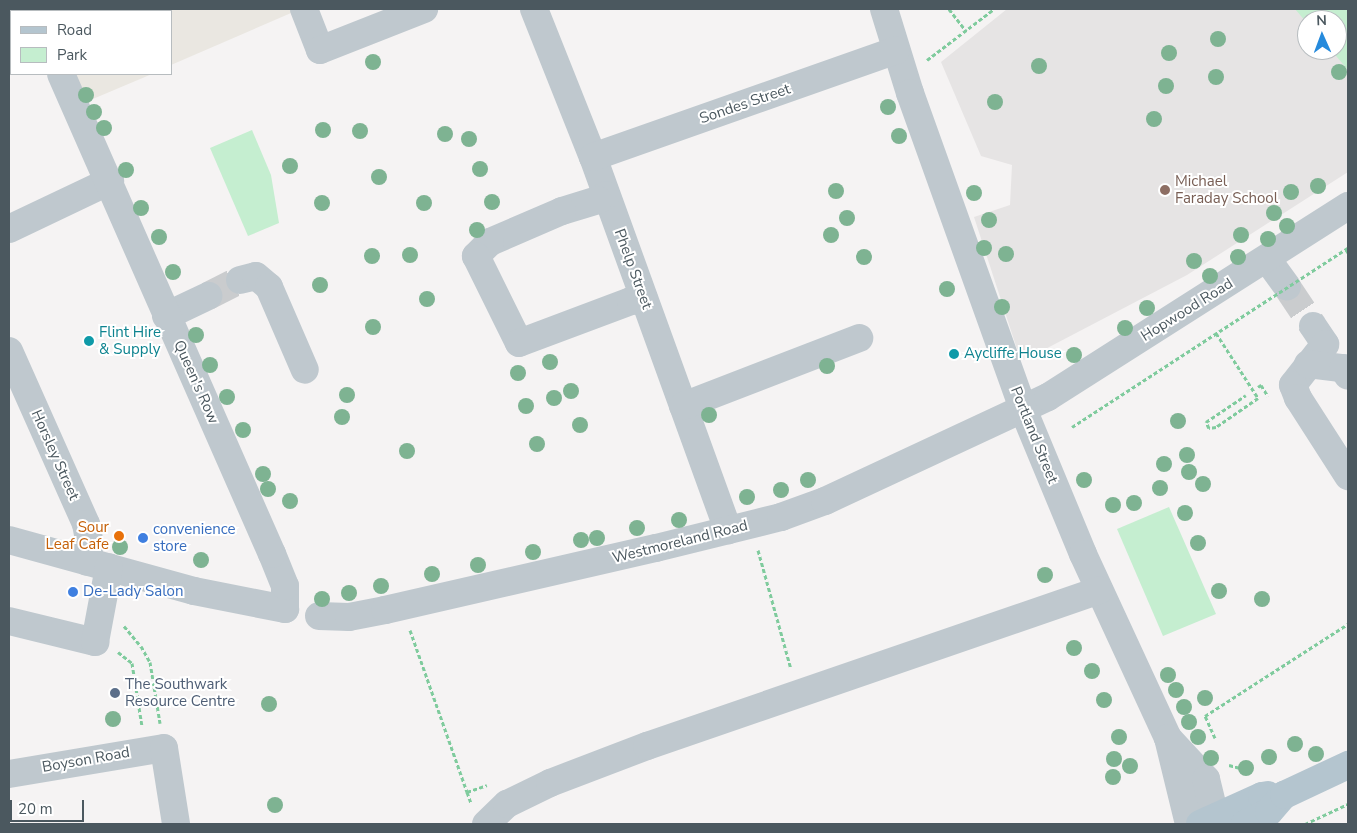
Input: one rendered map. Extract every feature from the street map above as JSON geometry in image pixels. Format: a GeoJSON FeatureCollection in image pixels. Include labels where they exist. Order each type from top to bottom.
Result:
{"type":"FeatureCollection","features":[{"type":"Feature","properties":{"kind":"main road"},"geometry":{"type":"LineString","coordinates":[[1211,822],[1262,796],[1284,795],[1348,765]]}},
{"type":"Feature","properties":{"kind":"main road"},"geometry":{"type":"LineString","coordinates":[[1245,824],[1269,812],[1284,795]]}},
{"type":"Feature","properties":{"kind":"street"},"geometry":{"type":"LineString","coordinates":[[304,9],[320,50],[424,9]]}},
{"type":"Feature","properties":{"kind":"street","name":"Phelp Street"},"geometry":{"type":"LineString","coordinates":[[534,9],[593,157],[683,406],[740,527]]}},
{"type":"Feature","properties":{"kind":"street","name":"Portland Street"},"geometry":{"type":"LineString","coordinates":[[884,9],[905,77],[1023,409],[1099,590],[1168,738],[1189,824]]}},
{"type":"Feature","properties":{"kind":"street","name":"Sondes Street"},"geometry":{"type":"LineString","coordinates":[[593,157],[896,50]]}},
{"type":"Feature","properties":{"kind":"street","name":"Queen's Row"},"geometry":{"type":"LineString","coordinates":[[61,75],[110,181],[166,316],[275,562],[285,586],[285,609],[194,591],[98,565]]}},
{"type":"Feature","properties":{"kind":"street"},"geometry":{"type":"LineString","coordinates":[[9,229],[110,181]]}},
{"type":"Feature","properties":{"kind":"street"},"geometry":{"type":"LineString","coordinates":[[606,195],[490,242],[476,256],[518,343],[630,301],[644,298]]}},
{"type":"Feature","properties":{"kind":"street","name":"Hopwood Road"},"geometry":{"type":"LineString","coordinates":[[1023,409],[1056,392],[1348,206]]}},
{"type":"Feature","properties":{"kind":"street"},"geometry":{"type":"LineString","coordinates":[[1267,259],[1287,287]]}},
{"type":"Feature","properties":{"kind":"street"},"geometry":{"type":"LineString","coordinates":[[240,280],[256,276],[269,287],[306,370]]}},
{"type":"Feature","properties":{"kind":"street"},"geometry":{"type":"LineString","coordinates":[[166,316],[208,296]]}},
{"type":"Feature","properties":{"kind":"street"},"geometry":{"type":"LineString","coordinates":[[1313,326],[1325,344],[1293,385],[1298,398],[1348,476]]}},
{"type":"Feature","properties":{"kind":"street"},"geometry":{"type":"LineString","coordinates":[[683,406],[859,338]]}},
{"type":"Feature","properties":{"kind":"street","name":"Horsley Street"},"geometry":{"type":"LineString","coordinates":[[9,351],[86,524],[90,544],[98,565],[102,603],[96,634]]}},
{"type":"Feature","properties":{"kind":"street"},"geometry":{"type":"LineString","coordinates":[[1308,364],[1343,368],[1348,376]]}},
{"type":"Feature","properties":{"kind":"street","name":"Westmoreland Road"},"geometry":{"type":"LineString","coordinates":[[319,616],[349,617],[402,606],[656,548],[781,516],[825,501],[1023,409]]}},
{"type":"Feature","properties":{"kind":"street"},"geometry":{"type":"LineString","coordinates":[[9,540],[98,565]]}},
{"type":"Feature","properties":{"kind":"street"},"geometry":{"type":"LineString","coordinates":[[486,824],[507,804],[550,783],[724,719],[1099,590]]}},
{"type":"Feature","properties":{"kind":"street"},"geometry":{"type":"LineString","coordinates":[[9,621],[95,642],[96,634]]}},
{"type":"Feature","properties":{"kind":"street","name":"Portland Street"},"geometry":{"type":"LineString","coordinates":[[1168,738],[1206,779],[1211,822]]}},
{"type":"Feature","properties":{"kind":"street"},"geometry":{"type":"LineString","coordinates":[[164,748],[176,824]]}},
{"type":"Feature","properties":{"kind":"street","name":"Boyson Road"},"geometry":{"type":"LineString","coordinates":[[9,774],[164,748]]}},
{"type":"Feature","properties":{"kind":"path"},"geometry":{"type":"LineString","coordinates":[[950,9],[966,31]]}},
{"type":"Feature","properties":{"kind":"path"},"geometry":{"type":"LineString","coordinates":[[905,77],[994,9]]}},
{"type":"Feature","properties":{"kind":"path"},"geometry":{"type":"LineString","coordinates":[[1072,427],[1347,250]]}},
{"type":"Feature","properties":{"kind":"path"},"geometry":{"type":"LineString","coordinates":[[1216,334],[1258,398],[1216,427],[1209,428],[1206,422],[1246,395]]}},
{"type":"Feature","properties":{"kind":"path"},"geometry":{"type":"LineString","coordinates":[[740,527],[793,676]]}},
{"type":"Feature","properties":{"kind":"path"},"geometry":{"type":"LineString","coordinates":[[102,603],[130,633],[150,662],[164,748]]}},
{"type":"Feature","properties":{"kind":"path"},"geometry":{"type":"LineString","coordinates":[[402,606],[467,792],[495,782]]}},
{"type":"Feature","properties":{"kind":"path"},"geometry":{"type":"LineString","coordinates":[[1214,738],[1205,716],[1348,624]]}},
{"type":"Feature","properties":{"kind":"path"},"geometry":{"type":"LineString","coordinates":[[96,634],[132,663],[143,730]]}},
{"type":"Feature","properties":{"kind":"path"},"geometry":{"type":"LineString","coordinates":[[1226,764],[1257,771]]}},
{"type":"Feature","properties":{"kind":"path"},"geometry":{"type":"LineString","coordinates":[[1305,824],[1348,804]]}},
{"type":"Feature","properties":{"kind":"shaded area"},"geometry":{"type":"Polygon","coordinates":[[[298,9],[172,65],[172,10],[40,10],[298,9]]]}},
{"type":"Feature","properties":{"kind":"shaded area","name":"Michael Faraday School"},"geometry":{"type":"Polygon","coordinates":[[[1007,9],[1348,9],[1348,172],[1187,275],[1032,356],[1017,349],[974,217],[1010,205],[1012,165],[981,156],[941,62],[1007,9]]]}},
{"type":"Feature","properties":{"kind":"shaded area"},"geometry":{"type":"Polygon","coordinates":[[[68,75],[150,75],[81,104],[68,75]]]}},
{"type":"Feature","properties":{"kind":"green space"},"geometry":{"type":"Polygon","coordinates":[[[1295,9],[1348,9],[1348,70],[1340,60],[1347,60],[1347,10],[1297,11],[1295,9]]]}},
{"type":"Feature","properties":{"kind":"green space"},"geometry":{"type":"Polygon","coordinates":[[[252,130],[271,175],[279,223],[248,236],[210,148],[252,130]]]}},
{"type":"Feature","properties":{"kind":"green space"},"geometry":{"type":"Polygon","coordinates":[[[1169,507],[1216,614],[1163,636],[1117,529],[1169,507]]]}},
{"type":"Feature","properties":{"kind":"tunnel"},"geometry":{"type":"LineString","coordinates":[[208,296],[240,280]]}},
{"type":"Feature","properties":{"kind":"tunnel"},"geometry":{"type":"LineString","coordinates":[[1287,287],[1313,326]]}},
{"type":"Feature","properties":{"kind":"place","name":"Michael Faraday School"},"geometry":{"type":"Point","coordinates":[1165,190]}},
{"type":"Feature","properties":{"kind":"place","name":"Flint Hire & Supply"},"geometry":{"type":"Point","coordinates":[89,341]}},
{"type":"Feature","properties":{"kind":"place","name":"Aycliffe House"},"geometry":{"type":"Point","coordinates":[954,354]}},
{"type":"Feature","properties":{"kind":"place","name":"Sour Leaf Cafe"},"geometry":{"type":"Point","coordinates":[119,536]}},
{"type":"Feature","properties":{"kind":"place","name":"convenience store"},"geometry":{"type":"Point","coordinates":[143,538]}},
{"type":"Feature","properties":{"kind":"place","name":"De-Lady Salon"},"geometry":{"type":"Point","coordinates":[73,592]}},
{"type":"Feature","properties":{"kind":"place","name":"The Southwark Resource Centre"},"geometry":{"type":"Point","coordinates":[115,693]}}]}
